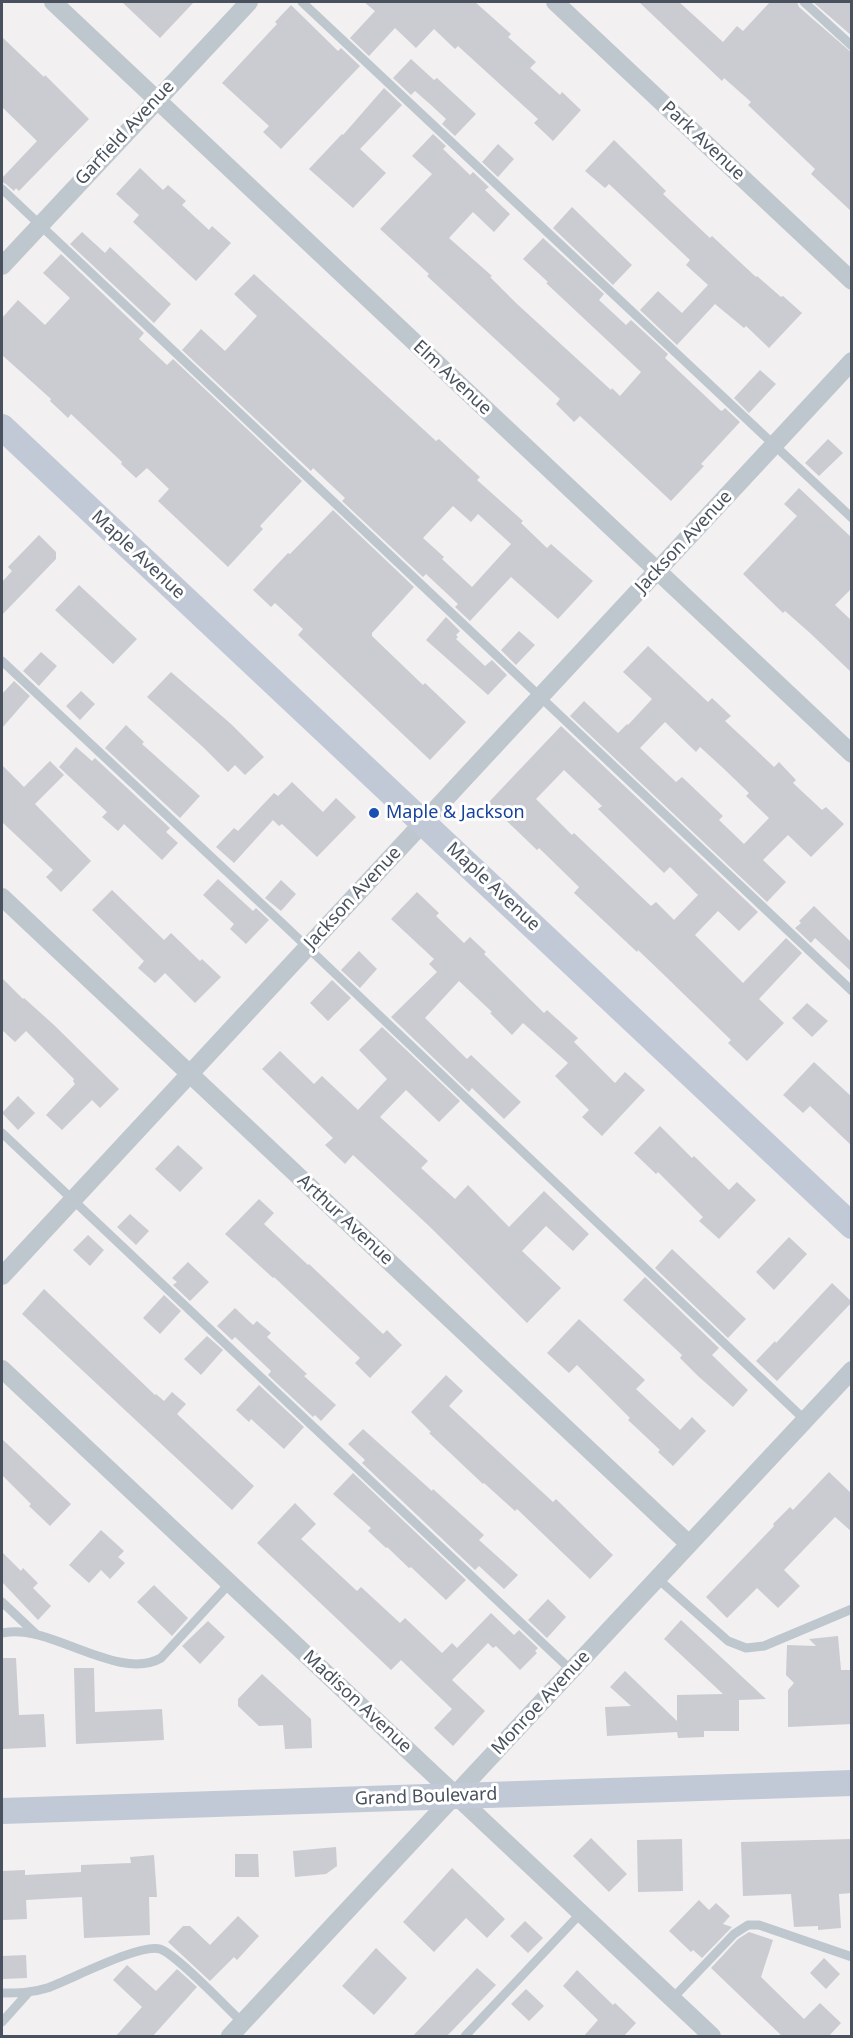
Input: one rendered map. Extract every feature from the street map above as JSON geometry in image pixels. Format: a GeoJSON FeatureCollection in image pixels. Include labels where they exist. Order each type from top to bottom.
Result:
{"type":"FeatureCollection","features":[{"type":"Feature","properties":{"kind":"street","name":"Elm Avenue"},"geometry":{"type":"LineString","coordinates":[[53,2],[852,754]]}},
{"type":"Feature","properties":{"kind":"street","name":"Garfield Avenue"},"geometry":{"type":"LineString","coordinates":[[2,266],[249,2]]}},
{"type":"Feature","properties":{"kind":"street","name":"Park Avenue"},"geometry":{"type":"LineString","coordinates":[[555,2],[852,281]]}},
{"type":"Feature","properties":{"kind":"street","name":"Jackson Avenue"},"geometry":{"type":"LineString","coordinates":[[2,1276],[852,361]]}},
{"type":"Feature","properties":{"kind":"street","name":"Maple Avenue"},"geometry":{"type":"LineString","coordinates":[[2,427],[852,1226]]}},
{"type":"Feature","properties":{"kind":"street","name":"Arthur Avenue"},"geometry":{"type":"LineString","coordinates":[[2,897],[689,1544]]}},
{"type":"Feature","properties":{"kind":"street","name":"Madison Avenue"},"geometry":{"type":"LineString","coordinates":[[2,1369],[672,1999],[700,2033]]}},
{"type":"Feature","properties":{"kind":"street","name":"Monroe Avenue"},"geometry":{"type":"LineString","coordinates":[[230,2037],[852,1370]]}},
{"type":"Feature","properties":{"kind":"street","name":"Grand Boulevard"},"geometry":{"type":"LineString","coordinates":[[2,1811],[852,1783]]}},
{"type":"Feature","properties":{"kind":"lane"},"geometry":{"type":"LineString","coordinates":[[302,2],[852,518]]}},
{"type":"Feature","properties":{"kind":"lane"},"geometry":{"type":"LineString","coordinates":[[804,2],[852,46]]}},
{"type":"Feature","properties":{"kind":"lane"},"geometry":{"type":"LineString","coordinates":[[2,189],[852,991]]}},
{"type":"Feature","properties":{"kind":"lane"},"geometry":{"type":"LineString","coordinates":[[2,661],[805,1419]]}},
{"type":"Feature","properties":{"kind":"lane"},"geometry":{"type":"LineString","coordinates":[[2,1133],[571,1670]]}},
{"type":"Feature","properties":{"kind":"lane"},"geometry":{"type":"LineString","coordinates":[[657,1578],[728,1641],[746,1648],[755,1649],[764,1646],[852,1609]]}},
{"type":"Feature","properties":{"kind":"lane"},"geometry":{"type":"LineString","coordinates":[[2,1633],[22,1632],[37,1635],[126,1664],[151,1664],[161,1658],[230,1583]]}},
{"type":"Feature","properties":{"kind":"lane"},"geometry":{"type":"LineString","coordinates":[[2,1602],[37,1635]]}},
{"type":"Feature","properties":{"kind":"lane"},"geometry":{"type":"LineString","coordinates":[[465,2037],[581,1913]]}},
{"type":"Feature","properties":{"kind":"lane"},"geometry":{"type":"LineString","coordinates":[[672,1999],[734,1934],[748,1925],[759,1925],[852,1957]]}},
{"type":"Feature","properties":{"kind":"lane"},"geometry":{"type":"LineString","coordinates":[[2,1993],[28,1993],[47,1988],[137,1951],[159,1948],[173,1958],[243,2023]]}},
{"type":"Feature","properties":{"kind":"lane"},"geometry":{"type":"LineString","coordinates":[[2,2022],[28,1993]]}},
{"type":"Feature","properties":{"kind":"building"},"geometry":{"type":"Polygon","coordinates":[[[122,2],[194,2],[160,38],[122,2]]]}},
{"type":"Feature","properties":{"kind":"building"},"geometry":{"type":"Polygon","coordinates":[[[364,2],[475,2],[511,34],[508,37],[536,62],[530,68],[560,95],[562,92],[581,110],[553,141],[534,123],[538,119],[458,46],[455,49],[434,29],[416,48],[395,28],[369,56],[350,38],[375,11],[364,2]]]}},
{"type":"Feature","properties":{"kind":"building"},"geometry":{"type":"Polygon","coordinates":[[[639,2],[679,2],[723,42],[737,26],[743,31],[770,2],[797,2],[799,7],[852,53],[852,212],[811,174],[815,169],[748,105],[751,102],[724,78],[722,81],[639,2]]]}},
{"type":"Feature","properties":{"kind":"building"},"geometry":{"type":"Polygon","coordinates":[[[813,2],[852,2],[852,36],[813,2]]]}},
{"type":"Feature","properties":{"kind":"building"},"geometry":{"type":"Polygon","coordinates":[[[291,5],[338,51],[341,48],[360,66],[281,149],[263,132],[269,126],[222,83],[277,24],[275,22],[291,5]]]}},
{"type":"Feature","properties":{"kind":"building"},"geometry":{"type":"Polygon","coordinates":[[[2,37],[44,77],[45,75],[89,119],[19,191],[16,188],[14,191],[2,182],[2,178],[37,141],[2,107],[2,37]]]}},
{"type":"Feature","properties":{"kind":"building"},"geometry":{"type":"Polygon","coordinates":[[[411,59],[434,80],[437,78],[476,114],[455,136],[442,124],[446,119],[415,91],[411,95],[393,78],[411,59]]]}},
{"type":"Feature","properties":{"kind":"building"},"geometry":{"type":"Polygon","coordinates":[[[384,88],[402,105],[360,149],[386,173],[353,208],[309,169],[343,135],[384,88]]]}},
{"type":"Feature","properties":{"kind":"building"},"geometry":{"type":"Polygon","coordinates":[[[433,134],[446,146],[443,149],[470,175],[473,172],[489,187],[485,190],[510,214],[494,232],[473,212],[449,238],[492,276],[490,277],[516,303],[620,396],[641,372],[523,259],[543,238],[604,294],[599,300],[626,325],[631,320],[668,354],[665,358],[720,410],[725,408],[740,422],[701,464],[704,466],[671,501],[580,416],[574,422],[556,404],[560,399],[427,276],[429,274],[380,229],[432,174],[412,156],[433,134]]]}},
{"type":"Feature","properties":{"kind":"building"},"geometry":{"type":"Polygon","coordinates":[[[614,140],[666,191],[663,194],[710,238],[712,236],[756,277],[802,313],[769,348],[746,326],[744,328],[715,304],[677,345],[640,310],[658,291],[682,313],[708,285],[686,265],[690,260],[609,184],[605,188],[585,171],[614,140]]]}},
{"type":"Feature","properties":{"kind":"building"},"geometry":{"type":"Polygon","coordinates":[[[498,144],[514,159],[498,177],[482,162],[498,144]]]}},
{"type":"Feature","properties":{"kind":"building"},"geometry":{"type":"Polygon","coordinates":[[[140,168],[163,190],[168,185],[186,201],[182,205],[209,230],[212,226],[231,243],[196,281],[133,222],[139,215],[116,194],[140,168]]]}},
{"type":"Feature","properties":{"kind":"building"},"geometry":{"type":"Polygon","coordinates":[[[572,207],[632,265],[613,285],[553,228],[572,207]]]}},
{"type":"Feature","properties":{"kind":"building"},"geometry":{"type":"Polygon","coordinates":[[[82,232],[105,253],[110,247],[171,304],[154,323],[70,244],[82,232]]]}},
{"type":"Feature","properties":{"kind":"building"},"geometry":{"type":"Polygon","coordinates":[[[61,254],[144,333],[139,339],[167,365],[173,359],[302,481],[260,526],[263,529],[228,567],[158,501],[169,489],[147,468],[136,478],[71,414],[68,418],[50,401],[51,399],[2,355],[2,318],[18,300],[45,325],[70,298],[43,273],[61,254]]]}},
{"type":"Feature","properties":{"kind":"building"},"geometry":{"type":"Polygon","coordinates":[[[254,274],[436,441],[439,439],[480,477],[477,480],[523,521],[521,523],[547,548],[551,544],[593,581],[558,619],[511,577],[470,621],[455,607],[458,604],[426,574],[423,577],[342,501],[345,498],[313,468],[311,471],[182,350],[201,329],[225,351],[257,316],[234,294],[254,274]],[[453,506],[423,538],[472,587],[511,544],[478,514],[471,522],[453,506]]]}},
{"type":"Feature","properties":{"kind":"building"},"geometry":{"type":"Polygon","coordinates":[[[760,370],[776,384],[749,413],[734,398],[760,370]]]}},
{"type":"Feature","properties":{"kind":"building"},"geometry":{"type":"Polygon","coordinates":[[[828,439],[843,453],[819,476],[805,463],[828,439]]]}},
{"type":"Feature","properties":{"kind":"building"},"geometry":{"type":"Polygon","coordinates":[[[799,488],[852,538],[852,588],[835,605],[852,621],[852,673],[785,611],[783,613],[743,574],[797,516],[784,504],[799,488]]]}},
{"type":"Feature","properties":{"kind":"building"},"geometry":{"type":"Polygon","coordinates":[[[333,510],[414,587],[372,633],[372,636],[466,722],[430,760],[298,635],[303,629],[275,603],[271,607],[253,590],[333,510]]]}},
{"type":"Feature","properties":{"kind":"building"},"geometry":{"type":"Polygon","coordinates":[[[39,535],[56,552],[56,559],[2,615],[2,582],[12,571],[8,567],[39,535]]]}},
{"type":"Feature","properties":{"kind":"building"},"geometry":{"type":"Polygon","coordinates":[[[79,585],[137,639],[113,664],[55,610],[79,585]]]}},
{"type":"Feature","properties":{"kind":"building"},"geometry":{"type":"Polygon","coordinates":[[[446,617],[460,631],[456,639],[485,666],[492,660],[507,675],[488,695],[426,640],[446,617]]]}},
{"type":"Feature","properties":{"kind":"building"},"geometry":{"type":"Polygon","coordinates":[[[519,631],[535,645],[516,665],[501,650],[519,631]]]}},
{"type":"Feature","properties":{"kind":"building"},"geometry":{"type":"Polygon","coordinates":[[[648,646],[708,702],[712,698],[731,716],[725,721],[774,767],[779,762],[796,780],[793,783],[822,810],[826,807],[844,824],[811,857],[788,835],[763,860],[786,882],[767,902],[570,716],[584,701],[618,733],[628,725],[652,699],[623,672],[648,646]],[[665,722],[640,748],[676,782],[682,777],[723,816],[719,820],[744,844],[769,818],[746,796],[749,793],[700,747],[696,752],[665,722]]]}},
{"type":"Feature","properties":{"kind":"building"},"geometry":{"type":"Polygon","coordinates":[[[41,652],[57,666],[39,686],[23,671],[41,652]]]}},
{"type":"Feature","properties":{"kind":"building"},"geometry":{"type":"Polygon","coordinates":[[[171,672],[231,724],[264,757],[245,775],[235,765],[228,772],[147,697],[171,672]]]}},
{"type":"Feature","properties":{"kind":"building"},"geometry":{"type":"Polygon","coordinates":[[[14,681],[30,696],[2,728],[2,694],[14,681]]]}},
{"type":"Feature","properties":{"kind":"building"},"geometry":{"type":"Polygon","coordinates":[[[81,691],[95,704],[80,720],[66,706],[81,691]]]}},
{"type":"Feature","properties":{"kind":"building"},"geometry":{"type":"Polygon","coordinates":[[[126,725],[144,742],[142,744],[200,796],[180,818],[105,748],[126,725]]]}},
{"type":"Feature","properties":{"kind":"building"},"geometry":{"type":"Polygon","coordinates":[[[561,726],[758,912],[739,931],[718,911],[695,935],[743,983],[786,938],[802,953],[759,999],[784,1023],[747,1061],[728,1043],[731,1040],[660,971],[574,893],[579,887],[488,803],[561,726]],[[564,770],[536,799],[572,835],[574,833],[651,906],[656,902],[674,920],[698,895],[670,867],[664,873],[598,809],[602,806],[564,770]]]}},
{"type":"Feature","properties":{"kind":"building"},"geometry":{"type":"Polygon","coordinates":[[[76,747],[92,761],[95,758],[170,828],[166,832],[178,843],[162,860],[124,824],[118,831],[102,817],[107,812],[59,767],[76,747]]]}},
{"type":"Feature","properties":{"kind":"building"},"geometry":{"type":"Polygon","coordinates":[[[50,761],[64,775],[35,804],[91,861],[61,892],[46,877],[53,870],[2,822],[2,765],[24,787],[50,761]]]}},
{"type":"Feature","properties":{"kind":"building"},"geometry":{"type":"Polygon","coordinates":[[[292,782],[323,812],[336,798],[356,817],[317,857],[282,824],[279,826],[273,820],[234,863],[216,847],[234,828],[238,831],[274,793],[278,796],[292,782]]]}},
{"type":"Feature","properties":{"kind":"building"},"geometry":{"type":"Polygon","coordinates":[[[218,879],[253,911],[256,908],[269,920],[246,944],[230,929],[234,924],[203,895],[218,879]]]}},
{"type":"Feature","properties":{"kind":"building"},"geometry":{"type":"Polygon","coordinates":[[[281,880],[296,894],[281,911],[265,898],[281,880]]]}},
{"type":"Feature","properties":{"kind":"building"},"geometry":{"type":"Polygon","coordinates":[[[112,890],[164,940],[171,933],[200,961],[202,959],[221,977],[195,1003],[165,973],[155,983],[138,968],[144,961],[92,910],[112,890]]]}},
{"type":"Feature","properties":{"kind":"building"},"geometry":{"type":"Polygon","coordinates":[[[417,892],[439,913],[436,916],[464,943],[470,937],[486,952],[484,954],[544,1013],[547,1010],[578,1038],[574,1042],[615,1083],[625,1072],[645,1090],[602,1136],[582,1117],[589,1110],[555,1076],[568,1063],[523,1023],[512,1035],[490,1013],[492,1012],[459,981],[425,1018],[467,1059],[471,1055],[521,1102],[504,1119],[472,1088],[469,1092],[391,1017],[437,972],[429,964],[434,959],[391,919],[417,892]]]}},
{"type":"Feature","properties":{"kind":"building"},"geometry":{"type":"Polygon","coordinates":[[[814,906],[852,943],[852,972],[815,938],[811,943],[795,928],[814,906]]]}},
{"type":"Feature","properties":{"kind":"building"},"geometry":{"type":"Polygon","coordinates":[[[359,951],[377,969],[360,988],[341,970],[359,951]]]}},
{"type":"Feature","properties":{"kind":"building"},"geometry":{"type":"Polygon","coordinates":[[[2,978],[119,1089],[100,1108],[92,1100],[62,1130],[46,1115],[75,1084],[74,1079],[26,1031],[15,1042],[2,1030],[2,978]]]}},
{"type":"Feature","properties":{"kind":"building"},"geometry":{"type":"Polygon","coordinates":[[[332,980],[351,998],[328,1021],[310,1003],[332,980]]]}},
{"type":"Feature","properties":{"kind":"building"},"geometry":{"type":"Polygon","coordinates":[[[807,1003],[828,1021],[812,1037],[792,1018],[807,1003]]]}},
{"type":"Feature","properties":{"kind":"building"},"geometry":{"type":"Polygon","coordinates":[[[382,1027],[460,1101],[439,1122],[406,1090],[380,1117],[428,1161],[421,1168],[455,1199],[468,1185],[509,1227],[544,1191],[589,1234],[573,1251],[546,1226],[522,1251],[561,1288],[527,1323],[353,1155],[345,1164],[325,1145],[333,1138],[262,1069],[280,1051],[314,1084],[322,1076],[358,1110],[387,1079],[359,1050],[382,1027]]]}},
{"type":"Feature","properties":{"kind":"building"},"geometry":{"type":"Polygon","coordinates":[[[814,1062],[852,1097],[852,1146],[810,1106],[803,1113],[783,1095],[814,1062]]]}},
{"type":"Feature","properties":{"kind":"building"},"geometry":{"type":"Polygon","coordinates":[[[18,1096],[35,1113],[18,1130],[2,1113],[18,1096]]]}},
{"type":"Feature","properties":{"kind":"building"},"geometry":{"type":"Polygon","coordinates":[[[660,1126],[729,1190],[737,1182],[756,1200],[719,1239],[699,1221],[703,1217],[658,1172],[656,1174],[634,1153],[660,1126]]]}},
{"type":"Feature","properties":{"kind":"building"},"geometry":{"type":"Polygon","coordinates":[[[178,1145],[203,1168],[180,1192],[155,1169],[178,1145]]]}},
{"type":"Feature","properties":{"kind":"building"},"geometry":{"type":"Polygon","coordinates":[[[259,1199],[274,1213],[264,1224],[383,1334],[387,1330],[402,1345],[370,1378],[355,1363],[360,1358],[225,1234],[259,1199]]]}},
{"type":"Feature","properties":{"kind":"building"},"geometry":{"type":"Polygon","coordinates":[[[130,1214],[149,1231],[136,1245],[117,1227],[130,1214]]]}},
{"type":"Feature","properties":{"kind":"building"},"geometry":{"type":"Polygon","coordinates":[[[88,1235],[104,1250],[90,1266],[73,1250],[88,1235]]]}},
{"type":"Feature","properties":{"kind":"building"},"geometry":{"type":"Polygon","coordinates":[[[789,1237],[807,1254],[774,1290],[756,1272],[789,1237]]]}},
{"type":"Feature","properties":{"kind":"building"},"geometry":{"type":"Polygon","coordinates":[[[672,1249],[746,1319],[728,1338],[655,1268],[672,1249]]]}},
{"type":"Feature","properties":{"kind":"building"},"geometry":{"type":"Polygon","coordinates":[[[188,1262],[209,1282],[190,1301],[173,1285],[177,1282],[172,1278],[188,1262]]]}},
{"type":"Feature","properties":{"kind":"building"},"geometry":{"type":"Polygon","coordinates":[[[645,1277],[719,1348],[712,1355],[748,1390],[733,1407],[698,1376],[680,1358],[682,1355],[623,1300],[645,1277]]]}},
{"type":"Feature","properties":{"kind":"building"},"geometry":{"type":"Polygon","coordinates":[[[832,1283],[852,1302],[777,1381],[756,1361],[832,1283]]]}},
{"type":"Feature","properties":{"kind":"building"},"geometry":{"type":"Polygon","coordinates":[[[44,1289],[155,1395],[164,1401],[172,1392],[186,1404],[177,1414],[254,1486],[232,1510],[22,1314],[44,1289]]]}},
{"type":"Feature","properties":{"kind":"building"},"geometry":{"type":"Polygon","coordinates":[[[164,1295],[181,1311],[160,1334],[143,1318],[164,1295]]]}},
{"type":"Feature","properties":{"kind":"building"},"geometry":{"type":"Polygon","coordinates":[[[235,1308],[253,1325],[257,1321],[271,1333],[267,1337],[307,1374],[304,1376],[336,1405],[321,1421],[315,1415],[313,1417],[268,1375],[271,1371],[235,1337],[232,1340],[217,1326],[235,1308]]]}},
{"type":"Feature","properties":{"kind":"building"},"geometry":{"type":"Polygon","coordinates":[[[579,1319],[645,1380],[636,1389],[680,1430],[692,1417],[706,1431],[673,1466],[658,1452],[660,1450],[628,1420],[630,1418],[577,1365],[569,1373],[547,1353],[579,1319]]]}},
{"type":"Feature","properties":{"kind":"building"},"geometry":{"type":"Polygon","coordinates":[[[207,1336],[223,1350],[201,1375],[184,1359],[207,1336]]]}},
{"type":"Feature","properties":{"kind":"building"},"geometry":{"type":"Polygon","coordinates":[[[446,1375],[463,1391],[449,1406],[553,1502],[556,1499],[613,1555],[590,1579],[517,1509],[515,1511],[483,1484],[429,1433],[431,1432],[411,1412],[446,1375]]]}},
{"type":"Feature","properties":{"kind":"building"},"geometry":{"type":"Polygon","coordinates":[[[259,1385],[304,1427],[284,1449],[251,1419],[249,1422],[236,1410],[259,1385]]]}},
{"type":"Feature","properties":{"kind":"building"},"geometry":{"type":"Polygon","coordinates":[[[363,1429],[484,1535],[479,1540],[518,1575],[504,1589],[479,1566],[475,1570],[362,1463],[365,1460],[348,1444],[363,1429]]]}},
{"type":"Feature","properties":{"kind":"building"},"geometry":{"type":"Polygon","coordinates":[[[2,1439],[71,1504],[50,1526],[2,1475],[2,1439]]]}},
{"type":"Feature","properties":{"kind":"building"},"geometry":{"type":"Polygon","coordinates":[[[829,1472],[852,1494],[852,1532],[835,1517],[784,1570],[800,1586],[778,1608],[757,1588],[727,1618],[706,1597],[774,1526],[773,1524],[790,1507],[793,1510],[829,1472]]]}},
{"type":"Feature","properties":{"kind":"building"},"geometry":{"type":"Polygon","coordinates":[[[353,1473],[466,1580],[446,1600],[411,1567],[409,1568],[386,1548],[368,1531],[371,1528],[333,1494],[353,1473]]]}},
{"type":"Feature","properties":{"kind":"building"},"geometry":{"type":"Polygon","coordinates":[[[295,1503],[316,1524],[301,1539],[357,1591],[361,1587],[400,1623],[405,1618],[442,1653],[452,1643],[457,1648],[491,1613],[514,1635],[519,1630],[538,1648],[535,1651],[537,1653],[520,1670],[496,1646],[493,1648],[488,1643],[452,1680],[485,1711],[453,1746],[434,1728],[452,1709],[401,1660],[391,1670],[257,1543],[295,1503]]]}},
{"type":"Feature","properties":{"kind":"building"},"geometry":{"type":"Polygon","coordinates":[[[101,1530],[124,1551],[118,1557],[125,1563],[110,1579],[101,1570],[89,1583],[69,1565],[101,1530]]]}},
{"type":"Feature","properties":{"kind":"building"},"geometry":{"type":"Polygon","coordinates":[[[2,1552],[21,1571],[23,1568],[38,1583],[33,1588],[51,1606],[38,1620],[2,1582],[2,1552]]]}},
{"type":"Feature","properties":{"kind":"building"},"geometry":{"type":"Polygon","coordinates":[[[154,1585],[188,1618],[172,1636],[137,1602],[154,1585]]]}},
{"type":"Feature","properties":{"kind":"building"},"geometry":{"type":"Polygon","coordinates":[[[548,1599],[566,1617],[547,1638],[528,1620],[548,1599]]]}},
{"type":"Feature","properties":{"kind":"building"},"geometry":{"type":"Polygon","coordinates":[[[681,1620],[766,1699],[739,1700],[739,1731],[704,1731],[704,1737],[678,1738],[677,1732],[607,1736],[605,1707],[631,1706],[610,1687],[625,1671],[677,1721],[677,1695],[723,1694],[664,1639],[681,1620]]]}},
{"type":"Feature","properties":{"kind":"building"},"geometry":{"type":"Polygon","coordinates":[[[208,1621],[225,1637],[200,1664],[182,1646],[208,1621]]]}},
{"type":"Feature","properties":{"kind":"building"},"geometry":{"type":"Polygon","coordinates":[[[838,1636],[841,1670],[852,1670],[852,1724],[788,1727],[788,1690],[794,1683],[786,1675],[787,1645],[816,1646],[809,1639],[838,1636]]]}},
{"type":"Feature","properties":{"kind":"building"},"geometry":{"type":"Polygon","coordinates":[[[2,1658],[16,1658],[19,1715],[44,1714],[46,1747],[2,1749],[2,1658]]]}},
{"type":"Feature","properties":{"kind":"building"},"geometry":{"type":"Polygon","coordinates":[[[74,1668],[94,1668],[95,1712],[162,1709],[164,1740],[76,1744],[74,1668]]]}},
{"type":"Feature","properties":{"kind":"building"},"geometry":{"type":"Polygon","coordinates":[[[262,1674],[311,1719],[312,1748],[285,1749],[283,1725],[259,1726],[238,1706],[238,1699],[262,1674]]]}},
{"type":"Feature","properties":{"kind":"building"},"geometry":{"type":"Polygon","coordinates":[[[591,1838],[627,1874],[609,1892],[573,1856],[591,1838]]]}},
{"type":"Feature","properties":{"kind":"building"},"geometry":{"type":"Polygon","coordinates":[[[682,1839],[683,1891],[638,1892],[637,1840],[682,1839]]]}},
{"type":"Feature","properties":{"kind":"building"},"geometry":{"type":"Polygon","coordinates":[[[852,1839],[852,1893],[839,1894],[841,1928],[818,1930],[818,1926],[794,1927],[791,1894],[743,1896],[741,1842],[852,1839]]]}},
{"type":"Feature","properties":{"kind":"building"},"geometry":{"type":"Polygon","coordinates":[[[336,1847],[337,1866],[326,1874],[295,1877],[293,1851],[336,1847]]]}},
{"type":"Feature","properties":{"kind":"building"},"geometry":{"type":"Polygon","coordinates":[[[235,1854],[258,1854],[259,1877],[235,1877],[235,1854]]]}},
{"type":"Feature","properties":{"kind":"building"},"geometry":{"type":"Polygon","coordinates":[[[154,1855],[157,1897],[149,1897],[150,1935],[84,1938],[82,1897],[26,1900],[27,1919],[3,1920],[2,1871],[25,1870],[25,1875],[81,1872],[81,1865],[131,1863],[130,1857],[154,1855]]]}},
{"type":"Feature","properties":{"kind":"building"},"geometry":{"type":"Polygon","coordinates":[[[452,1868],[505,1919],[487,1938],[466,1918],[434,1952],[403,1922],[452,1868]]]}},
{"type":"Feature","properties":{"kind":"building"},"geometry":{"type":"Polygon","coordinates":[[[699,1900],[709,1910],[716,1903],[730,1916],[723,1924],[732,1927],[702,1958],[693,1950],[691,1952],[669,1931],[699,1900]]]}},
{"type":"Feature","properties":{"kind":"building"},"geometry":{"type":"Polygon","coordinates":[[[238,1916],[259,1936],[237,1960],[234,1957],[210,1981],[168,1942],[183,1926],[190,1926],[210,1945],[238,1916]]]}},
{"type":"Feature","properties":{"kind":"building"},"geometry":{"type":"Polygon","coordinates":[[[525,1921],[543,1938],[528,1953],[510,1936],[525,1921]]]}},
{"type":"Feature","properties":{"kind":"building"},"geometry":{"type":"Polygon","coordinates":[[[749,1932],[773,1940],[761,1977],[804,2019],[820,2003],[841,2023],[828,2037],[783,2037],[711,1968],[738,1939],[749,1932]]]}},
{"type":"Feature","properties":{"kind":"building"},"geometry":{"type":"Polygon","coordinates":[[[376,1948],[407,1978],[374,2015],[342,1986],[376,1948]]]}},
{"type":"Feature","properties":{"kind":"building"},"geometry":{"type":"Polygon","coordinates":[[[26,1955],[27,1978],[2,1979],[2,1956],[26,1955]]]}},
{"type":"Feature","properties":{"kind":"building"},"geometry":{"type":"Polygon","coordinates":[[[824,1958],[840,1974],[826,1989],[810,1973],[824,1958]]]}},
{"type":"Feature","properties":{"kind":"building"},"geometry":{"type":"Polygon","coordinates":[[[127,1965],[156,1991],[177,1969],[197,1987],[152,2037],[115,2037],[142,2007],[113,1980],[127,1965]]]}},
{"type":"Feature","properties":{"kind":"building"},"geometry":{"type":"Polygon","coordinates":[[[477,1968],[496,1985],[446,2037],[412,2037],[477,1968]]]}},
{"type":"Feature","properties":{"kind":"building"},"geometry":{"type":"Polygon","coordinates":[[[577,1970],[613,2005],[615,2003],[636,2023],[623,2037],[583,2037],[598,2020],[563,1986],[577,1970]]]}},
{"type":"Feature","properties":{"kind":"building"},"geometry":{"type":"Polygon","coordinates":[[[526,1989],[544,2006],[529,2021],[511,2004],[526,1989]]]}},
{"type":"Feature","properties":{"kind":"place","name":"Maple & Jackson"},"geometry":{"type":"Point","coordinates":[374,813]}}]}
